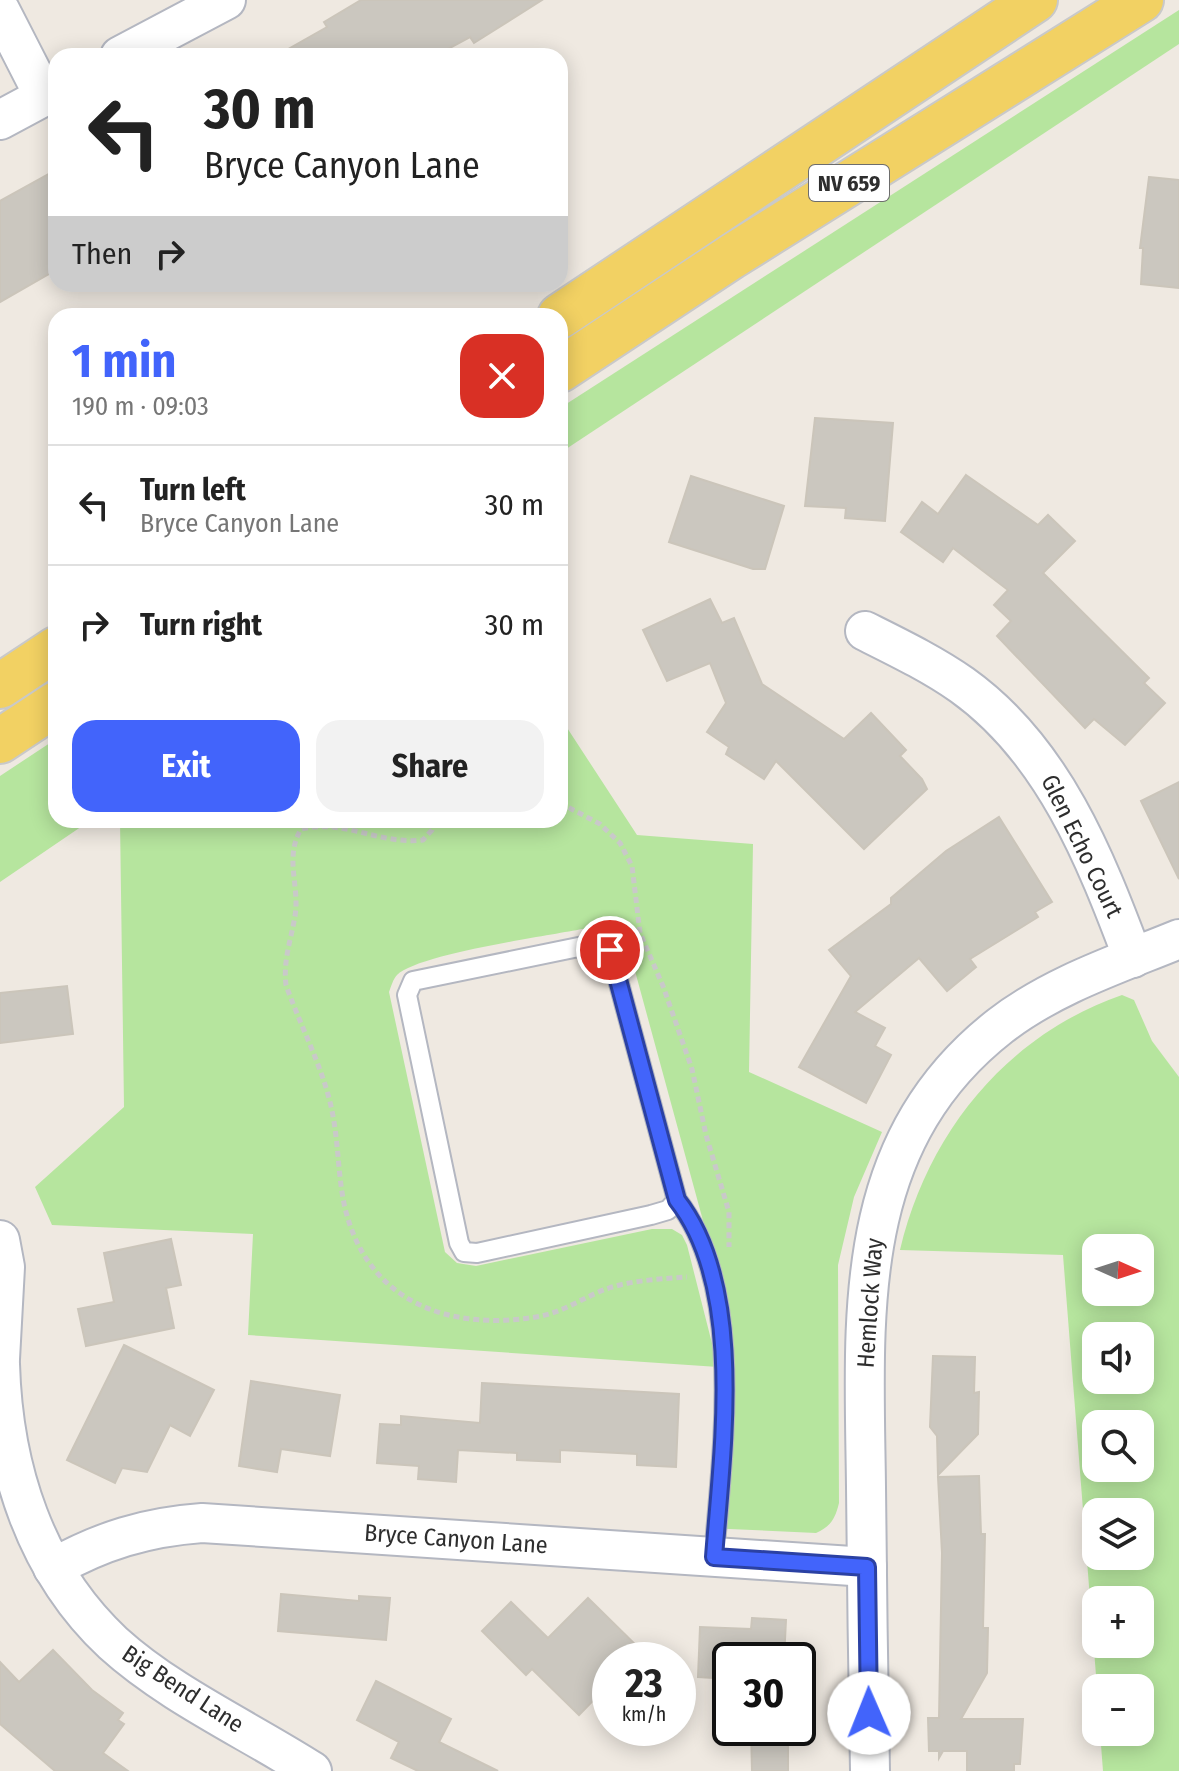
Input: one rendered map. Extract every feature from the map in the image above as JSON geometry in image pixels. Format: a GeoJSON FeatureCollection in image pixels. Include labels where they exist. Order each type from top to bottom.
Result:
{"type":"FeatureCollection","features":[{"type":"Feature","properties":{"kind":"main road","name":"NV 659"},"geometry":{"type":"LineString","coordinates":[[568,311],[1035,0]]}},
{"type":"Feature","properties":{"kind":"main road","name":"NV 659"},"geometry":{"type":"LineString","coordinates":[[568,365],[731,257],[1141,0]]}},
{"type":"Feature","properties":{"kind":"main road"},"geometry":{"type":"LineString","coordinates":[[0,686],[48,654]]}},
{"type":"Feature","properties":{"kind":"main road"},"geometry":{"type":"LineString","coordinates":[[0,741],[48,709]]}},
{"type":"Feature","properties":{"kind":"street"},"geometry":{"type":"LineString","coordinates":[[135,48],[226,0]]}},
{"type":"Feature","properties":{"kind":"street"},"geometry":{"type":"LineString","coordinates":[[0,10],[48,90]]}},
{"type":"Feature","properties":{"kind":"street"},"geometry":{"type":"LineString","coordinates":[[0,120],[48,94]]}},
{"type":"Feature","properties":{"kind":"street","name":"Glen Echo Court"},"geometry":{"type":"LineString","coordinates":[[865,631],[962,685],[1015,731],[1068,807],[1106,888],[1133,958]]}},
{"type":"Feature","properties":{"kind":"street","name":"Hemlock Way"},"geometry":{"type":"LineString","coordinates":[[870,1771],[868,1274],[876,1225],[889,1182],[934,1095],[1000,1026],[1041,999],[1179,939]]}},
{"type":"Feature","properties":{"kind":"street","name":"Big Bend Lane"},"geometry":{"type":"LineString","coordinates":[[0,1240],[5,1267],[0,1362],[8,1452],[21,1498],[53,1568],[87,1616],[149,1671],[312,1771]]}},
{"type":"Feature","properties":{"kind":"street","name":"Bryce Canyon Lane"},"geometry":{"type":"LineString","coordinates":[[53,1568],[88,1549],[130,1533],[202,1523],[867,1567]]}},
{"type":"Feature","properties":{"kind":"lane"},"geometry":{"type":"LineString","coordinates":[[677,1200],[668,1210],[651,1215],[477,1253],[464,1252],[459,1243],[407,995],[413,981],[598,943],[610,950],[677,1200],[689,1217],[710,1276],[724,1338],[726,1379],[714,1557]]}},
{"type":"Feature","properties":{"kind":"path"},"geometry":{"type":"LineString","coordinates":[[568,807],[600,824],[620,843],[632,866],[640,933],[663,986],[692,1069],[706,1135],[729,1212],[730,1242],[724,1260],[710,1276]]}},
{"type":"Feature","properties":{"kind":"green space"},"geometry":{"type":"Polygon","coordinates":[[[1179,10],[1179,44],[568,448],[568,403],[1179,10]]]}},
{"type":"Feature","properties":{"kind":"green space"},"geometry":{"type":"Polygon","coordinates":[[[568,729],[637,835],[753,844],[749,1072],[882,1132],[854,1197],[838,1265],[839,1503],[832,1521],[816,1533],[707,1528],[718,1367],[248,1335],[253,1234],[52,1225],[35,1187],[124,1107],[120,828],[568,828],[568,729]],[[582,929],[456,953],[410,967],[397,975],[389,992],[445,1252],[457,1263],[476,1266],[652,1229],[672,1229],[682,1235],[718,1367],[734,1366],[724,1281],[708,1239],[632,960],[620,936],[610,930],[582,929]]]}},
{"type":"Feature","properties":{"kind":"green space"},"geometry":{"type":"Polygon","coordinates":[[[48,744],[48,828],[79,828],[0,882],[0,776],[48,744]]]}},
{"type":"Feature","properties":{"kind":"green space"},"geometry":{"type":"Polygon","coordinates":[[[1122,995],[1134,1000],[1152,1041],[1179,1077],[1179,1771],[1103,1771],[1101,1746],[1154,1746],[1154,1674],[1096,1674],[1095,1658],[1154,1658],[1154,1586],[1089,1586],[1088,1570],[1154,1570],[1154,1498],[1082,1498],[1063,1255],[900,1250],[930,1166],[952,1128],[978,1093],[1009,1062],[1043,1035],[1081,1013],[1122,995]]]}},
{"type":"Feature","properties":{"kind":"building"},"geometry":{"type":"Polygon","coordinates":[[[361,0],[542,0],[474,43],[470,37],[450,48],[290,48],[327,27],[324,22],[361,0]]]}},
{"type":"Feature","properties":{"kind":"building"},"geometry":{"type":"Polygon","coordinates":[[[48,174],[48,275],[0,302],[0,201],[48,174]]]}},
{"type":"Feature","properties":{"kind":"building"},"geometry":{"type":"Polygon","coordinates":[[[1149,177],[1179,180],[1179,288],[1141,284],[1143,248],[1140,248],[1149,177]]]}},
{"type":"Feature","properties":{"kind":"building"},"geometry":{"type":"Polygon","coordinates":[[[815,418],[893,423],[885,521],[845,518],[846,508],[805,506],[815,418]]]}},
{"type":"Feature","properties":{"kind":"building"},"geometry":{"type":"Polygon","coordinates":[[[966,475],[1038,525],[1048,515],[1075,541],[1043,573],[1149,678],[1144,683],[1165,703],[1125,745],[1094,719],[1085,728],[997,636],[1011,621],[994,605],[1008,590],[953,548],[943,562],[901,532],[922,502],[938,514],[966,475]]]}},
{"type":"Feature","properties":{"kind":"building"},"geometry":{"type":"Polygon","coordinates":[[[691,476],[784,506],[765,569],[753,569],[669,542],[691,476]]]}},
{"type":"Feature","properties":{"kind":"building"},"geometry":{"type":"Polygon","coordinates":[[[710,599],[722,623],[734,618],[762,684],[844,739],[871,713],[906,750],[900,756],[922,779],[927,789],[864,849],[776,761],[764,779],[726,754],[729,747],[707,732],[726,703],[710,663],[667,681],[643,630],[710,599]]]}},
{"type":"Feature","properties":{"kind":"building"},"geometry":{"type":"Polygon","coordinates":[[[1179,782],[1179,879],[1141,801],[1179,782]]]}},
{"type":"Feature","properties":{"kind":"building"},"geometry":{"type":"Polygon","coordinates":[[[999,817],[1052,902],[1035,912],[1038,917],[970,959],[976,967],[947,991],[919,958],[855,1012],[885,1028],[875,1046],[891,1055],[866,1103],[799,1067],[851,976],[829,950],[891,904],[891,898],[946,851],[999,817]]]}},
{"type":"Feature","properties":{"kind":"building"},"geometry":{"type":"Polygon","coordinates":[[[67,986],[73,1034],[0,1043],[0,993],[67,986]]]}},
{"type":"Feature","properties":{"kind":"building"},"geometry":{"type":"Polygon","coordinates":[[[171,1239],[181,1285],[166,1288],[174,1328],[86,1346],[78,1309],[114,1302],[104,1253],[171,1239]]]}},
{"type":"Feature","properties":{"kind":"building"},"geometry":{"type":"Polygon","coordinates":[[[124,1345],[214,1390],[190,1436],[170,1425],[147,1472],[122,1468],[115,1483],[67,1460],[124,1345]]]}},
{"type":"Feature","properties":{"kind":"building"},"geometry":{"type":"Polygon","coordinates":[[[933,1356],[975,1357],[974,1393],[979,1392],[978,1434],[938,1475],[937,1436],[930,1427],[933,1356]]]}},
{"type":"Feature","properties":{"kind":"building"},"geometry":{"type":"Polygon","coordinates":[[[251,1381],[340,1395],[330,1456],[281,1449],[277,1472],[239,1466],[251,1381]]]}},
{"type":"Feature","properties":{"kind":"building"},"geometry":{"type":"Polygon","coordinates":[[[482,1383],[679,1394],[676,1467],[637,1465],[637,1454],[560,1450],[560,1462],[517,1460],[517,1453],[458,1450],[456,1482],[418,1479],[419,1466],[377,1463],[380,1424],[401,1425],[401,1416],[480,1423],[482,1383]]]}},
{"type":"Feature","properties":{"kind":"building"},"geometry":{"type":"Polygon","coordinates":[[[979,1476],[981,1534],[985,1534],[983,1628],[988,1628],[987,1673],[961,1719],[1023,1719],[1020,1764],[1014,1764],[1014,1771],[967,1771],[967,1751],[943,1751],[939,1758],[939,1751],[929,1751],[928,1718],[939,1718],[942,1553],[938,1477],[979,1476]]]}},
{"type":"Feature","properties":{"kind":"building"},"geometry":{"type":"Polygon","coordinates":[[[281,1594],[359,1601],[359,1596],[390,1598],[386,1640],[278,1631],[281,1594]]]}},
{"type":"Feature","properties":{"kind":"building"},"geometry":{"type":"Polygon","coordinates":[[[588,1598],[633,1642],[592,1642],[592,1702],[579,1715],[532,1669],[526,1675],[482,1631],[511,1602],[548,1638],[588,1598]]]}},
{"type":"Feature","properties":{"kind":"building"},"geometry":{"type":"Polygon","coordinates":[[[752,1618],[786,1620],[785,1642],[712,1642],[712,1678],[698,1677],[700,1627],[751,1629],[752,1618]]]}},
{"type":"Feature","properties":{"kind":"building"},"geometry":{"type":"Polygon","coordinates":[[[53,1650],[92,1690],[123,1713],[118,1720],[124,1724],[103,1753],[128,1771],[55,1771],[0,1724],[0,1662],[19,1682],[53,1650]]]}},
{"type":"Feature","properties":{"kind":"building"},"geometry":{"type":"Polygon","coordinates":[[[376,1681],[451,1719],[439,1742],[498,1771],[418,1771],[391,1758],[399,1742],[357,1720],[376,1681]]]}},
{"type":"Feature","properties":{"kind":"building"},"geometry":{"type":"Polygon","coordinates":[[[751,1746],[788,1746],[788,1771],[752,1771],[751,1746]]]}},
{"type":"Feature","properties":{"kind":"route"},"geometry":{"type":"LineString","coordinates":[[610,950],[677,1200],[689,1217],[704,1259],[724,1338],[724,1429],[714,1557],[867,1567],[869,1713]]}}]}
